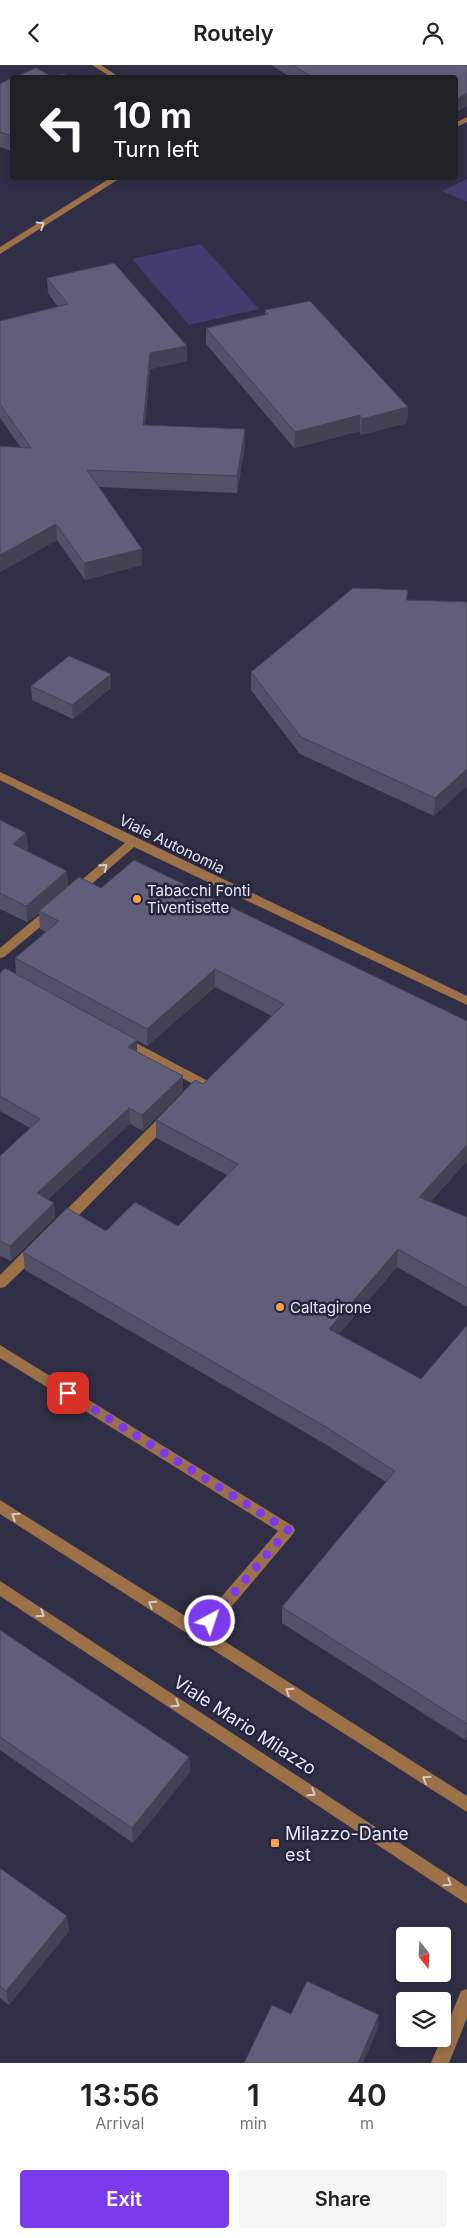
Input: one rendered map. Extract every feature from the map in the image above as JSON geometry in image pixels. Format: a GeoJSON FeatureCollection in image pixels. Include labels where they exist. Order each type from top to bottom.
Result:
{"type":"FeatureCollection","features":[{"type":"Feature","properties":{"kind":"street"},"geometry":{"type":"LineString","coordinates":[[96,65],[113,75]]}},
{"type":"Feature","properties":{"kind":"street"},"geometry":{"type":"LineString","coordinates":[[0,251],[113,180]]}},
{"type":"Feature","properties":{"kind":"street","name":"Viale Autonomia"},"geometry":{"type":"LineString","coordinates":[[0,776],[133,842],[467,1001]]}},
{"type":"Feature","properties":{"kind":"street"},"geometry":{"type":"LineString","coordinates":[[0,954],[133,842]]}},
{"type":"Feature","properties":{"kind":"street"},"geometry":{"type":"LineString","coordinates":[[0,1283],[202,1083],[114,1035]]}},
{"type":"Feature","properties":{"kind":"street"},"geometry":{"type":"LineString","coordinates":[[0,1351],[288,1530],[200,1634]]}},
{"type":"Feature","properties":{"kind":"street"},"geometry":{"type":"LineString","coordinates":[[0,1506],[467,1805]]}},
{"type":"Feature","properties":{"kind":"street","name":"Viale Mario Milazzo"},"geometry":{"type":"LineString","coordinates":[[0,1588],[467,1896]]}},
{"type":"Feature","properties":{"kind":"street"},"geometry":{"type":"LineString","coordinates":[[440,2063],[467,1997]]}},
{"type":"Feature","properties":{"kind":"shaded area"},"geometry":{"type":"Polygon","coordinates":[[[467,179],[467,202],[442,191],[467,179]]]}},
{"type":"Feature","properties":{"kind":"shaded area"},"geometry":{"type":"Polygon","coordinates":[[[201,244],[259,309],[189,325],[132,259],[201,244]]]}},
{"type":"Feature","properties":{"kind":"building"},"geometry":{"type":"Polygon","coordinates":[[[293,65],[467,65],[467,93],[458,98],[458,75],[309,75],[293,65]]]}},
{"type":"Feature","properties":{"kind":"building"},"geometry":{"type":"Polygon","coordinates":[[[36,68],[49,75],[19,75],[36,68]]]}},
{"type":"Feature","properties":{"kind":"building"},"geometry":{"type":"Polygon","coordinates":[[[10,79],[10,135],[0,132],[0,84],[10,79]]]}},
{"type":"Feature","properties":{"kind":"building"},"geometry":{"type":"Polygon","coordinates":[[[114,263],[187,346],[150,353],[143,425],[245,429],[237,476],[87,470],[142,549],[84,563],[56,524],[0,555],[0,446],[31,448],[0,404],[0,321],[68,304],[47,278],[114,263]]]}},
{"type":"Feature","properties":{"kind":"building"},"geometry":{"type":"Polygon","coordinates":[[[310,301],[408,407],[362,419],[360,415],[295,432],[206,328],[268,314],[265,310],[310,301]]]}},
{"type":"Feature","properties":{"kind":"building"},"geometry":{"type":"Polygon","coordinates":[[[353,588],[408,590],[406,600],[467,602],[467,769],[435,798],[301,737],[251,672],[353,588]]]}},
{"type":"Feature","properties":{"kind":"building"},"geometry":{"type":"Polygon","coordinates":[[[69,656],[111,674],[72,705],[31,686],[69,656]]]}},
{"type":"Feature","properties":{"kind":"building"},"geometry":{"type":"Polygon","coordinates":[[[0,820],[26,833],[13,844],[67,871],[26,906],[0,893],[0,820]]]}},
{"type":"Feature","properties":{"kind":"building"},"geometry":{"type":"Polygon","coordinates":[[[134,860],[467,1021],[467,1145],[419,1197],[467,1217],[467,1288],[398,1249],[329,1329],[421,1379],[467,1325],[467,1724],[282,1607],[395,1471],[326,1427],[23,1252],[67,1208],[106,1231],[135,1202],[178,1226],[238,1164],[156,1120],[195,1080],[203,1084],[284,1004],[215,969],[147,1029],[15,958],[59,921],[39,911],[79,877],[101,888],[134,860]]]}},
{"type":"Feature","properties":{"kind":"building"},"geometry":{"type":"Polygon","coordinates":[[[5,968],[137,1040],[128,1047],[183,1076],[142,1115],[129,1108],[37,1193],[54,1203],[10,1246],[0,1241],[0,1156],[40,1119],[0,1096],[0,973],[5,968]]]}},
{"type":"Feature","properties":{"kind":"building"},"geometry":{"type":"Polygon","coordinates":[[[0,1630],[189,1757],[132,1828],[0,1737],[0,1630]]]}},
{"type":"Feature","properties":{"kind":"building"},"geometry":{"type":"Polygon","coordinates":[[[0,1868],[67,1916],[6,1991],[0,1986],[0,1868]]]}},
{"type":"Feature","properties":{"kind":"building"},"geometry":{"type":"Polygon","coordinates":[[[307,1981],[379,2015],[358,2063],[244,2063],[272,2005],[291,2014],[307,1981]]]}},
{"type":"Feature","properties":{"kind":"place","name":"Tabacchi Fonti Tiventisette"},"geometry":{"type":"Point","coordinates":[137,899]}},
{"type":"Feature","properties":{"kind":"place","name":"Caltagirone"},"geometry":{"type":"Point","coordinates":[280,1307]}},
{"type":"Feature","properties":{"kind":"place","name":"Milazzo-Dante est"},"geometry":{"type":"Point","coordinates":[275,1843]}},
{"type":"Feature","properties":{"kind":"route"},"geometry":{"type":"LineString","coordinates":[[68,1393],[288,1530],[210,1621]]}}]}
